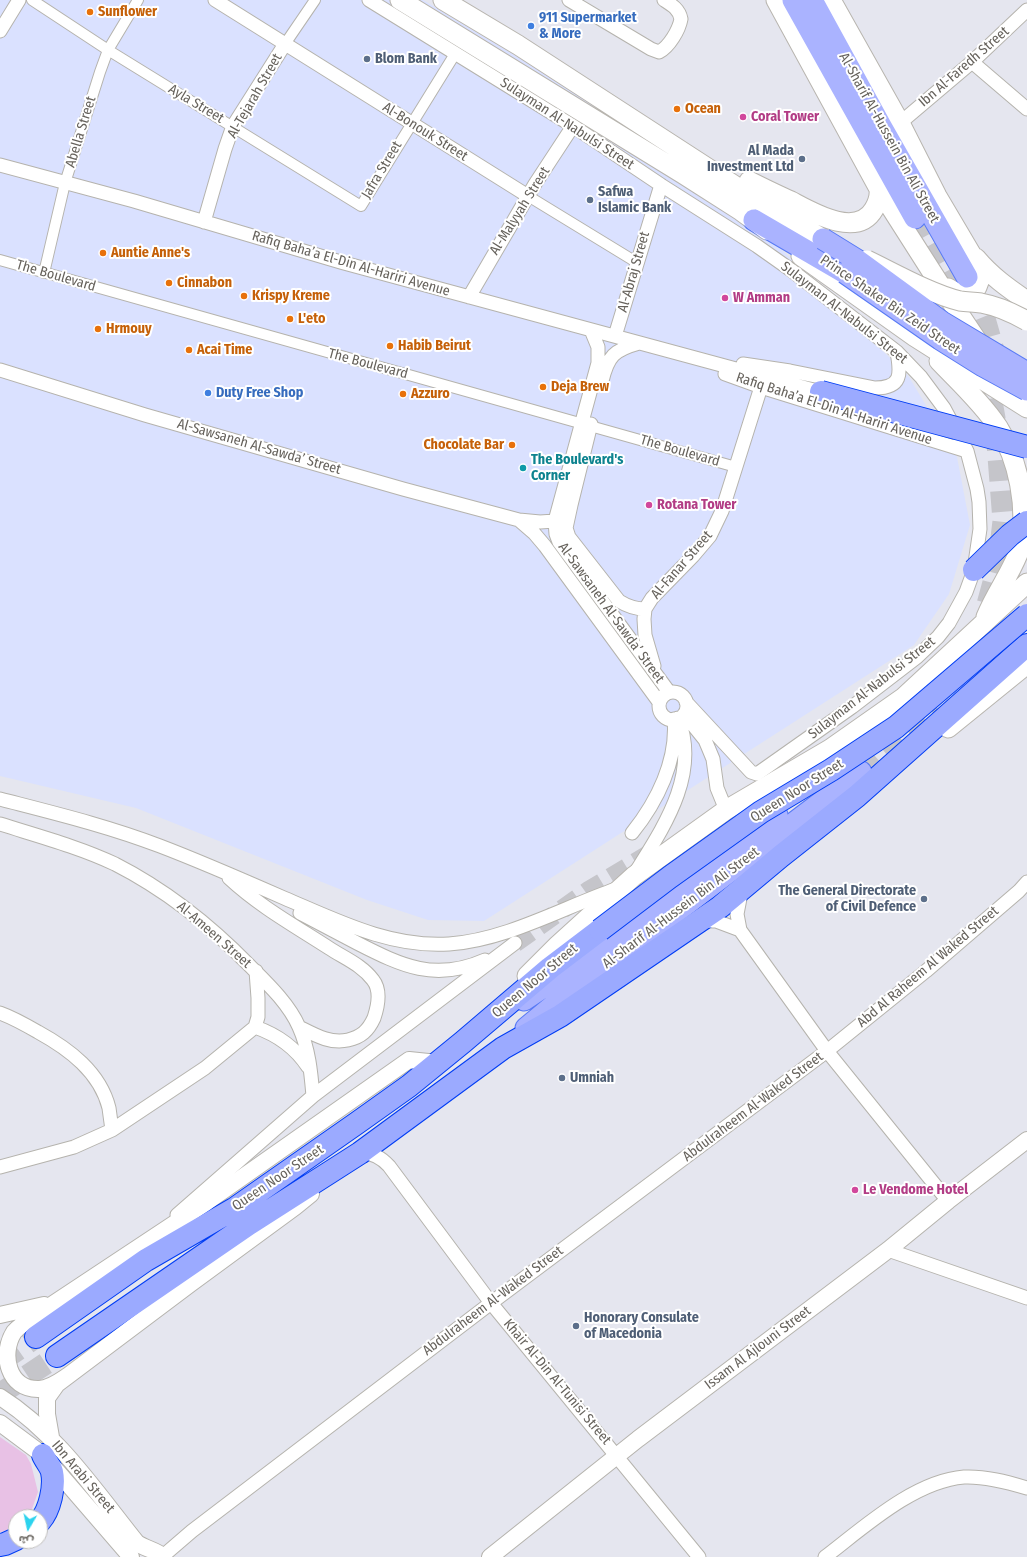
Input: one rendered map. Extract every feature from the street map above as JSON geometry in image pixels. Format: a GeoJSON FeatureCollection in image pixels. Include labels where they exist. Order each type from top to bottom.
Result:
{"type":"FeatureCollection","features":[{"type":"Feature","properties":{"kind":"highway"},"geometry":{"type":"LineString","coordinates":[[821,392],[1027,447]]}},
{"type":"Feature","properties":{"kind":"highway"},"geometry":{"type":"LineString","coordinates":[[974,570],[1010,535],[1027,522]]}},
{"type":"Feature","properties":{"kind":"highway","name":"Queen Noor Street"},"geometry":{"type":"LineString","coordinates":[[36,1337],[146,1260],[240,1204],[358,1123],[438,1063],[550,968],[670,877],[761,812],[831,770],[896,727],[1027,616]]}},
{"type":"Feature","properties":{"kind":"highway","name":"Queen Noor Street"},"geometry":{"type":"LineString","coordinates":[[58,1356],[249,1224],[360,1153],[503,1048],[560,1016],[720,907],[781,856],[858,796],[1027,644]]}},
{"type":"Feature","properties":{"kind":"highway"},"geometry":{"type":"LineString","coordinates":[[46,1509],[52,1495],[52,1471],[47,1446]]}},
{"type":"Feature","properties":{"kind":"main road","name":"Sulayman Al-Nabulsi Street"},"geometry":{"type":"LineString","coordinates":[[400,0],[683,174],[754,220],[821,271],[915,337]]}},
{"type":"Feature","properties":{"kind":"main road"},"geometry":{"type":"LineString","coordinates":[[443,0],[518,44],[671,143],[815,214],[843,222],[853,223],[864,219],[872,213],[880,197],[880,189]]}},
{"type":"Feature","properties":{"kind":"main road"},"geometry":{"type":"LineString","coordinates":[[776,0],[880,189],[934,275],[986,353],[1027,397]]}},
{"type":"Feature","properties":{"kind":"main road","name":"Al-Sharif Al-Hussein Bin Ali Street"},"geometry":{"type":"LineString","coordinates":[[793,0],[915,218]]}},
{"type":"Feature","properties":{"kind":"main road","name":"Al-Sharif Al-Hussein Bin Ali Street"},"geometry":{"type":"LineString","coordinates":[[812,0],[881,126],[967,277]]}},
{"type":"Feature","properties":{"kind":"main road"},"geometry":{"type":"LineString","coordinates":[[832,0],[900,123],[937,196],[971,252],[980,273],[977,287],[974,291],[966,295],[951,291],[934,275]]}},
{"type":"Feature","properties":{"kind":"main road","name":"Prince Shaker Bin Zeid Street"},"geometry":{"type":"LineString","coordinates":[[671,143],[758,199],[858,260],[942,322],[1027,373]]}},
{"type":"Feature","properties":{"kind":"main road","name":"Prince Shaker Bin Zeid Street"},"geometry":{"type":"LineString","coordinates":[[754,220],[845,273],[940,339],[983,366],[1027,390]]}},
{"type":"Feature","properties":{"kind":"main road"},"geometry":{"type":"LineString","coordinates":[[824,239],[934,291],[960,301],[981,303],[996,307],[1019,316],[1027,321]]}},
{"type":"Feature","properties":{"kind":"main road"},"geometry":{"type":"LineString","coordinates":[[971,252],[991,275],[1004,286],[1027,301]]}},
{"type":"Feature","properties":{"kind":"main road"},"geometry":{"type":"LineString","coordinates":[[915,337],[1027,408]]}},
{"type":"Feature","properties":{"kind":"main road"},"geometry":{"type":"LineString","coordinates":[[915,337],[972,396],[997,427],[1021,477],[1026,508],[1022,544],[1011,570],[980,628]]}},
{"type":"Feature","properties":{"kind":"main road"},"geometry":{"type":"LineString","coordinates":[[461,1044],[558,945],[627,881],[726,810],[830,749],[904,697],[1027,583]]}},
{"type":"Feature","properties":{"kind":"main road"},"geometry":{"type":"LineString","coordinates":[[858,796],[946,730],[1027,664]]}},
{"type":"Feature","properties":{"kind":"main road","name":"Al-Sharif Al-Hussein Bin Ali Street"},"geometry":{"type":"LineString","coordinates":[[503,1048],[561,1000],[861,772]]}},
{"type":"Feature","properties":{"kind":"main road","name":"Al-Sharif Al-Hussein Bin Ali Street"},"geometry":{"type":"LineString","coordinates":[[461,1044],[589,956],[777,815]]}},
{"type":"Feature","properties":{"kind":"street"},"geometry":{"type":"LineString","coordinates":[[0,31],[19,0]]}},
{"type":"Feature","properties":{"kind":"street","name":"Ayla Street"},"geometry":{"type":"LineString","coordinates":[[32,0],[108,50],[361,206]]}},
{"type":"Feature","properties":{"kind":"street","name":"Abella Street"},"geometry":{"type":"LineString","coordinates":[[44,273],[65,183],[108,50],[138,0]]}},
{"type":"Feature","properties":{"kind":"street","name":"Al-Bonouk Street"},"geometry":{"type":"LineString","coordinates":[[215,0],[636,262]]}},
{"type":"Feature","properties":{"kind":"street","name":"Al-Tejarah Street"},"geometry":{"type":"LineString","coordinates":[[204,222],[233,126],[315,0]]}},
{"type":"Feature","properties":{"kind":"street","name":"Sulayman Al-Nabulsi Street"},"geometry":{"type":"LineString","coordinates":[[369,0],[573,126],[661,185],[757,246],[791,270],[898,352],[921,377],[944,408],[967,451],[979,502],[980,529],[974,570],[966,592],[949,623],[938,638],[925,650],[852,707],[757,774],[751,772],[680,713]]}},
{"type":"Feature","properties":{"kind":"street"},"geometry":{"type":"LineString","coordinates":[[569,0],[659,52],[671,39],[681,19],[680,13],[664,0]]}},
{"type":"Feature","properties":{"kind":"street","name":"Ibn Al-Faredh Street"},"geometry":{"type":"LineString","coordinates":[[900,123],[972,62],[1027,10]]}},
{"type":"Feature","properties":{"kind":"street","name":"Jafra Street"},"geometry":{"type":"LineString","coordinates":[[361,206],[455,54]]}},
{"type":"Feature","properties":{"kind":"street"},"geometry":{"type":"LineString","coordinates":[[972,62],[1027,109]]}},
{"type":"Feature","properties":{"kind":"street","name":"Al-Malyyah Street"},"geometry":{"type":"LineString","coordinates":[[469,297],[528,196],[573,126]]}},
{"type":"Feature","properties":{"kind":"street","name":"Rafiq Baha’a El-Din Al-Hariri Avenue"},"geometry":{"type":"LineString","coordinates":[[0,165],[344,263],[821,392]]}},
{"type":"Feature","properties":{"kind":"street","name":"Al-Abraj Street"},"geometry":{"type":"LineString","coordinates":[[615,336],[636,262],[661,185]]}},
{"type":"Feature","properties":{"kind":"street","name":"The Boulevard"},"geometry":{"type":"LineString","coordinates":[[0,260],[736,467]]}},
{"type":"Feature","properties":{"kind":"street"},"geometry":{"type":"LineString","coordinates":[[591,330],[598,347],[599,356],[566,528],[569,537],[618,601],[632,608],[645,609]]}},
{"type":"Feature","properties":{"kind":"street"},"geometry":{"type":"LineString","coordinates":[[555,522],[608,361],[612,356],[624,348],[639,344]]}},
{"type":"Feature","properties":{"kind":"street","name":"Rafiq Baha’a El-Din Al-Hariri Avenue"},"geometry":{"type":"LineString","coordinates":[[719,364],[753,365],[875,388],[885,388],[892,386],[898,377],[898,352]]}},
{"type":"Feature","properties":{"kind":"street","name":"Rafiq Baha’a El-Din Al-Hariri Avenue"},"geometry":{"type":"LineString","coordinates":[[703,360],[720,372],[761,387],[967,451]]}},
{"type":"Feature","properties":{"kind":"street","name":"Al-Sawsaneh Al-Sawda’ Street"},"geometry":{"type":"LineString","coordinates":[[0,370],[160,419],[403,489],[519,520],[555,522],[556,534],[559,542],[657,675],[664,697]]}},
{"type":"Feature","properties":{"kind":"street","name":"Al-Fanar Street"},"geometry":{"type":"LineString","coordinates":[[657,675],[645,635],[645,609],[652,598],[693,556],[710,536],[722,511],[761,387]]}},
{"type":"Feature","properties":{"kind":"street","name":"Al-Sawsaneh Al-Sawda’ Street"},"geometry":{"type":"LineString","coordinates":[[519,520],[534,533],[545,546],[664,697]]}},
{"type":"Feature","properties":{"kind":"street"},"geometry":{"type":"LineString","coordinates":[[632,833],[649,811],[666,774],[674,747],[675,733],[680,713],[681,695],[673,692],[664,697],[660,709],[664,717],[680,713]]}},
{"type":"Feature","properties":{"kind":"street"},"geometry":{"type":"LineString","coordinates":[[680,713],[705,740],[713,759],[717,788],[726,810]]}},
{"type":"Feature","properties":{"kind":"street"},"geometry":{"type":"LineString","coordinates":[[0,799],[126,834],[222,871],[342,923],[394,940],[448,944],[475,941],[500,934],[627,881],[670,816],[679,792],[685,762],[684,737],[680,713]]}},
{"type":"Feature","properties":{"kind":"street","name":"Al-Ameen Street"},"geometry":{"type":"LineString","coordinates":[[0,824],[79,850],[114,864],[170,897],[197,917],[234,949],[256,971],[290,1012],[299,1027],[311,1072],[313,1096]]}},
{"type":"Feature","properties":{"kind":"street"},"geometry":{"type":"LineString","coordinates":[[140,1248],[313,1096],[515,943],[484,961],[463,968],[444,971],[427,970],[401,964],[385,958],[222,871]]}},
{"type":"Feature","properties":{"kind":"street"},"geometry":{"type":"LineString","coordinates":[[222,871],[264,907],[355,964],[374,981],[378,996],[376,1010],[371,1024],[362,1035],[357,1038],[344,1041],[332,1041],[299,1027]]}},
{"type":"Feature","properties":{"kind":"street"},"geometry":{"type":"LineString","coordinates":[[742,888],[737,914],[740,930],[827,1051],[948,1201]]}},
{"type":"Feature","properties":{"kind":"street","name":"Abd Al Raheem Al Waked Street"},"geometry":{"type":"LineString","coordinates":[[827,1051],[926,971],[1024,888]]}},
{"type":"Feature","properties":{"kind":"street"},"geometry":{"type":"LineString","coordinates":[[699,921],[716,921],[740,930]]}},
{"type":"Feature","properties":{"kind":"street"},"geometry":{"type":"LineString","coordinates":[[0,1167],[74,1147],[112,1130],[205,1068],[255,1027],[258,1017],[256,971]]}},
{"type":"Feature","properties":{"kind":"street"},"geometry":{"type":"LineString","coordinates":[[0,1013],[10,1016],[55,1041],[83,1062],[101,1088],[108,1107],[112,1130]]}},
{"type":"Feature","properties":{"kind":"street"},"geometry":{"type":"LineString","coordinates":[[255,1027],[269,1032],[288,1044],[303,1060],[311,1072]]}},
{"type":"Feature","properties":{"kind":"street","name":"Abdulraheem Al-Waked Street"},"geometry":{"type":"LineString","coordinates":[[164,1557],[192,1531],[491,1302],[827,1051]]}},
{"type":"Feature","properties":{"kind":"street"},"geometry":{"type":"LineString","coordinates":[[69,1375],[54,1385],[46,1388],[27,1388],[18,1383],[11,1377],[4,1360],[5,1350],[14,1332],[207,1202],[409,1060],[438,1063]]}},
{"type":"Feature","properties":{"kind":"street"},"geometry":{"type":"LineString","coordinates":[[389,1166],[386,1158],[387,1142],[393,1128]]}},
{"type":"Feature","properties":{"kind":"street","name":"Issam Al Ajlouni Street"},"geometry":{"type":"LineString","coordinates":[[490,1557],[618,1456],[888,1250],[1027,1140]]}},
{"type":"Feature","properties":{"kind":"street"},"geometry":{"type":"LineString","coordinates":[[47,1446],[47,1398],[57,1384],[295,1208],[360,1153],[368,1152],[383,1159],[389,1166]]}},
{"type":"Feature","properties":{"kind":"street","name":"Khair Al-Din Al-Tunisi Street"},"geometry":{"type":"LineString","coordinates":[[389,1166],[491,1302],[699,1557]]}},
{"type":"Feature","properties":{"kind":"street"},"geometry":{"type":"LineString","coordinates":[[888,1250],[1027,1298]]}},
{"type":"Feature","properties":{"kind":"street"},"geometry":{"type":"LineString","coordinates":[[0,1315],[57,1302]]}},
{"type":"Feature","properties":{"kind":"street","name":"Ibn Arabi Street"},"geometry":{"type":"LineString","coordinates":[[0,1398],[23,1413],[47,1446],[72,1488],[132,1557]]}},
{"type":"Feature","properties":{"kind":"street","name":"Ibn Arabi Street"},"geometry":{"type":"LineString","coordinates":[[0,1423],[47,1446],[137,1543],[164,1557]]}},
{"type":"Feature","properties":{"kind":"street"},"geometry":{"type":"LineString","coordinates":[[824,1557],[907,1498],[935,1483],[964,1477],[981,1478],[1027,1488]]}},
{"type":"Feature","properties":{"kind":"shaded area"},"geometry":{"type":"Polygon","coordinates":[[[0,0],[423,0],[651,137],[741,209],[909,377],[957,457],[970,525],[949,594],[914,645],[484,921],[428,920],[367,900],[136,808],[0,776],[0,0]]]}},
{"type":"Feature","properties":{"kind":"shaded area"},"geometry":{"type":"Polygon","coordinates":[[[0,1437],[26,1455],[31,1464],[38,1492],[32,1509],[8,1509],[8,1530],[0,1532],[0,1437]]]}},
{"type":"Feature","properties":{"kind":"tunnel"},"geometry":{"type":"LineString","coordinates":[[915,218],[963,305]]}},
{"type":"Feature","properties":{"kind":"tunnel"},"geometry":{"type":"LineString","coordinates":[[972,288],[986,322],[999,368]]}},
{"type":"Feature","properties":{"kind":"tunnel"},"geometry":{"type":"LineString","coordinates":[[986,368],[995,418],[1003,521],[998,564],[986,608]]}},
{"type":"Feature","properties":{"kind":"tunnel"},"geometry":{"type":"LineString","coordinates":[[861,772],[936,707]]}},
{"type":"Feature","properties":{"kind":"tunnel"},"geometry":{"type":"LineString","coordinates":[[515,943],[588,891],[656,850]]}},
{"type":"Feature","properties":{"kind":"tunnel"},"geometry":{"type":"LineString","coordinates":[[0,1362],[36,1337]]}},
{"type":"Feature","properties":{"kind":"tunnel"},"geometry":{"type":"LineString","coordinates":[[0,1394],[57,1356]]}},
{"type":"Feature","properties":{"kind":"place","name":"Sunflower"},"geometry":{"type":"Point","coordinates":[90,12]}},
{"type":"Feature","properties":{"kind":"place","name":"911 Supermarket & More"},"geometry":{"type":"Point","coordinates":[531,26]}},
{"type":"Feature","properties":{"kind":"place","name":"Blom Bank"},"geometry":{"type":"Point","coordinates":[367,59]}},
{"type":"Feature","properties":{"kind":"place","name":"Ocean"},"geometry":{"type":"Point","coordinates":[677,109]}},
{"type":"Feature","properties":{"kind":"place","name":"Coral Tower"},"geometry":{"type":"Point","coordinates":[743,117]}},
{"type":"Feature","properties":{"kind":"place","name":"Al Mada Investment Ltd"},"geometry":{"type":"Point","coordinates":[802,159]}},
{"type":"Feature","properties":{"kind":"place","name":"Safwa Islamic Bank"},"geometry":{"type":"Point","coordinates":[590,200]}},
{"type":"Feature","properties":{"kind":"place","name":"Auntie Anne's"},"geometry":{"type":"Point","coordinates":[103,253]}},
{"type":"Feature","properties":{"kind":"place","name":"Cinnabon"},"geometry":{"type":"Point","coordinates":[169,283]}},
{"type":"Feature","properties":{"kind":"place","name":"Krispy Kreme"},"geometry":{"type":"Point","coordinates":[244,296]}},
{"type":"Feature","properties":{"kind":"place","name":"W Amman"},"geometry":{"type":"Point","coordinates":[725,298]}},
{"type":"Feature","properties":{"kind":"place","name":"L'eto"},"geometry":{"type":"Point","coordinates":[290,319]}},
{"type":"Feature","properties":{"kind":"place","name":"Hrmouy"},"geometry":{"type":"Point","coordinates":[98,329]}},
{"type":"Feature","properties":{"kind":"place","name":"Habib Beirut"},"geometry":{"type":"Point","coordinates":[390,346]}},
{"type":"Feature","properties":{"kind":"place","name":"Acai Time"},"geometry":{"type":"Point","coordinates":[189,350]}},
{"type":"Feature","properties":{"kind":"place","name":"Deja Brew"},"geometry":{"type":"Point","coordinates":[543,387]}},
{"type":"Feature","properties":{"kind":"place","name":"Duty Free Shop"},"geometry":{"type":"Point","coordinates":[208,393]}},
{"type":"Feature","properties":{"kind":"place","name":"Azzuro"},"geometry":{"type":"Point","coordinates":[403,394]}},
{"type":"Feature","properties":{"kind":"place","name":"Chocolate Bar"},"geometry":{"type":"Point","coordinates":[512,445]}},
{"type":"Feature","properties":{"kind":"place","name":"The Boulevard's Corner"},"geometry":{"type":"Point","coordinates":[523,468]}},
{"type":"Feature","properties":{"kind":"place","name":"Rotana Tower"},"geometry":{"type":"Point","coordinates":[649,505]}},
{"type":"Feature","properties":{"kind":"place","name":"The General Directorate of Civil Defence"},"geometry":{"type":"Point","coordinates":[924,899]}},
{"type":"Feature","properties":{"kind":"place","name":"Umniah"},"geometry":{"type":"Point","coordinates":[562,1078]}},
{"type":"Feature","properties":{"kind":"place","name":"Le Vendome Hotel"},"geometry":{"type":"Point","coordinates":[855,1190]}},
{"type":"Feature","properties":{"kind":"place","name":"Honorary Consulate of Macedonia"},"geometry":{"type":"Point","coordinates":[576,1326]}}]}
